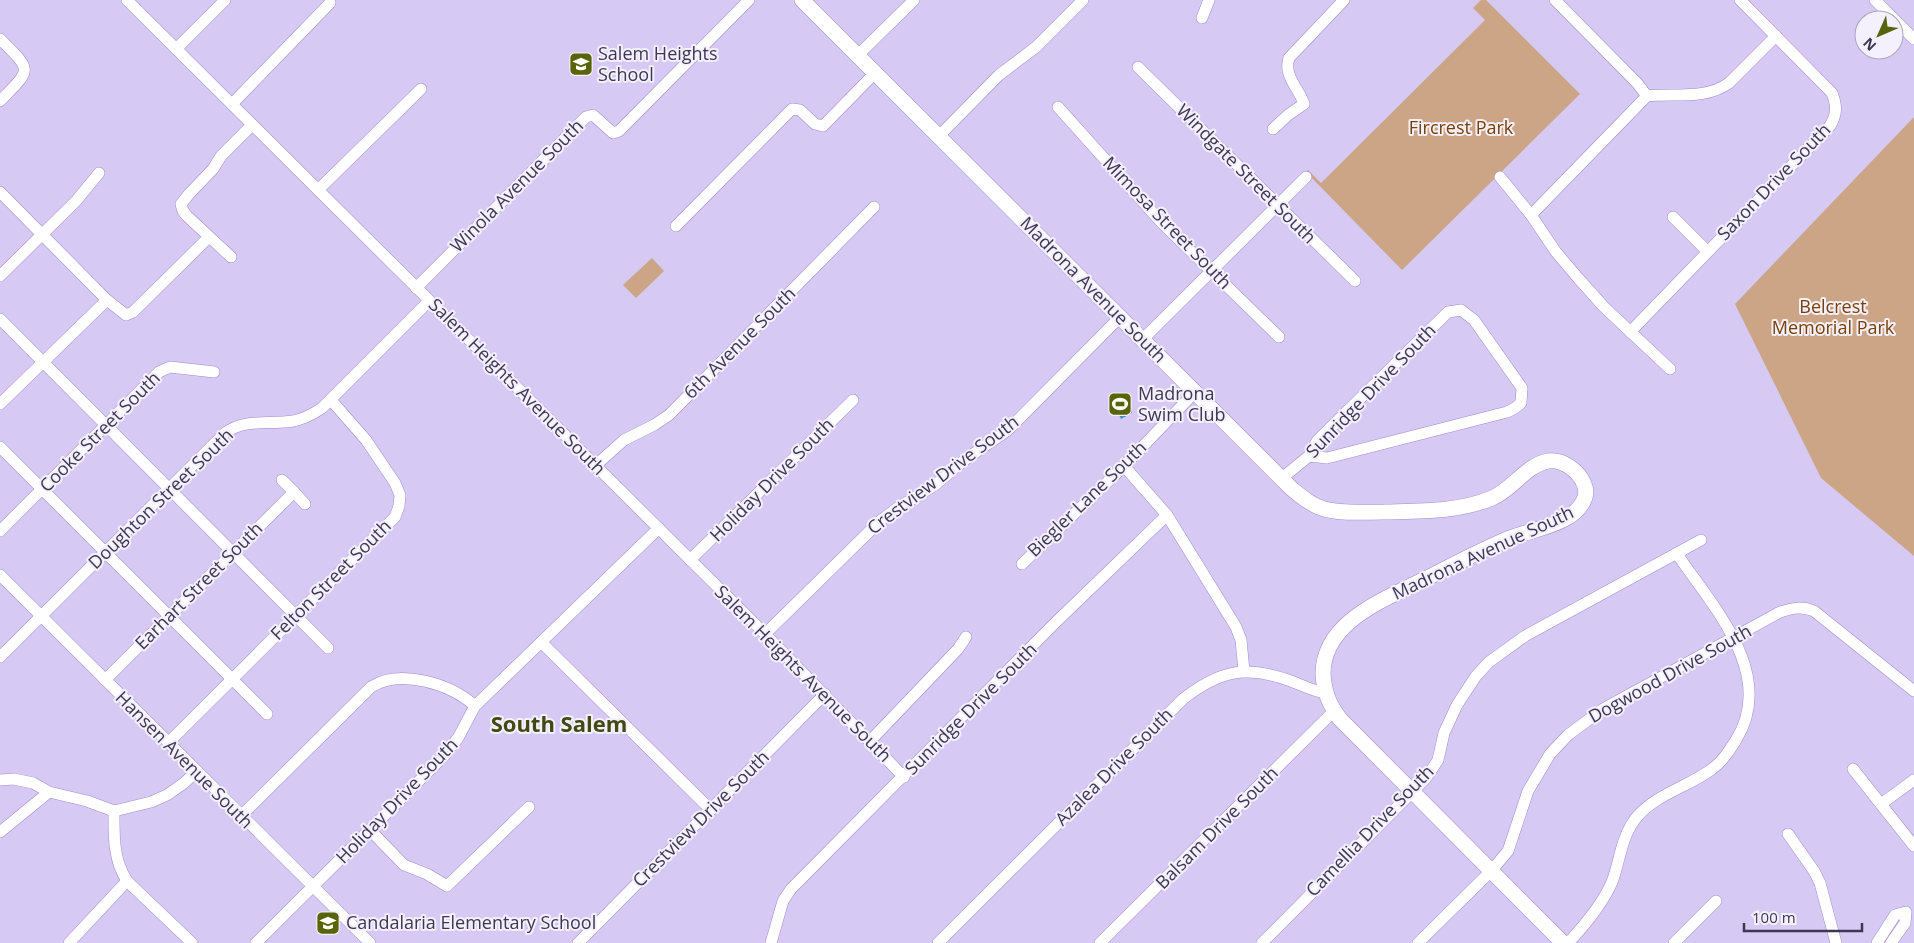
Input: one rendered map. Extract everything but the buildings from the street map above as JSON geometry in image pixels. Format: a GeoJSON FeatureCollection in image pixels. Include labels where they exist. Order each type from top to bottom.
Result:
{"type":"FeatureCollection","features":[{"type":"Feature","properties":{"kind":"main road","name":"Madrona Avenue South"},"geometry":{"type":"LineString","coordinates":[[802,0],[1195,392],[1306,500],[1316,506],[1346,512],[1426,511],[1475,503],[1500,494],[1532,469],[1549,461],[1556,461],[1570,467],[1580,477],[1586,488],[1586,494],[1580,506],[1569,516],[1508,539],[1470,557],[1388,598],[1350,622],[1340,630],[1327,652],[1323,672],[1325,693],[1334,712],[1563,943]]}},
{"type":"Feature","properties":{"kind":"street","name":"Salem Heights Avenue South"},"geometry":{"type":"LineString","coordinates":[[127,0],[596,465],[825,694],[904,776]]}},
{"type":"Feature","properties":{"kind":"street"},"geometry":{"type":"LineString","coordinates":[[176,49],[225,0]]}},
{"type":"Feature","properties":{"kind":"street","name":"Winola Avenue South"},"geometry":{"type":"LineString","coordinates":[[416,288],[586,117],[593,115],[613,133],[619,131],[749,0]]}},
{"type":"Feature","properties":{"kind":"street"},"geometry":{"type":"LineString","coordinates":[[858,56],[914,0]]}},
{"type":"Feature","properties":{"kind":"street"},"geometry":{"type":"LineString","coordinates":[[938,136],[999,75],[1036,47],[1083,0]]}},
{"type":"Feature","properties":{"kind":"street"},"geometry":{"type":"LineString","coordinates":[[1202,18],[1209,0]]}},
{"type":"Feature","properties":{"kind":"street"},"geometry":{"type":"LineString","coordinates":[[1273,129],[1288,114],[1304,104],[1288,74],[1289,58],[1344,0]]}},
{"type":"Feature","properties":{"kind":"street"},"geometry":{"type":"LineString","coordinates":[[1555,0],[1647,96]]}},
{"type":"Feature","properties":{"kind":"street"},"geometry":{"type":"LineString","coordinates":[[1530,214],[1647,96],[1702,94],[1721,89],[1776,36],[1740,0]]}},
{"type":"Feature","properties":{"kind":"street"},"geometry":{"type":"LineString","coordinates":[[1876,0],[1914,38]]}},
{"type":"Feature","properties":{"kind":"street"},"geometry":{"type":"LineString","coordinates":[[232,104],[330,3]]}},
{"type":"Feature","properties":{"kind":"street","name":"Saxon Drive South"},"geometry":{"type":"LineString","coordinates":[[1630,332],[1830,126],[1837,110],[1832,93],[1776,36]]}},
{"type":"Feature","properties":{"kind":"street"},"geometry":{"type":"LineString","coordinates":[[0,39],[24,63],[25,69],[22,79],[0,101]]}},
{"type":"Feature","properties":{"kind":"street","name":"Windgate Street South"},"geometry":{"type":"LineString","coordinates":[[1138,67],[1355,281]]}},
{"type":"Feature","properties":{"kind":"street"},"geometry":{"type":"LineString","coordinates":[[676,226],[792,109],[800,110],[815,124],[823,126],[875,74]]}},
{"type":"Feature","properties":{"kind":"street"},"geometry":{"type":"LineString","coordinates":[[318,190],[421,89]]}},
{"type":"Feature","properties":{"kind":"street","name":"Mimosa Street South"},"geometry":{"type":"LineString","coordinates":[[1058,107],[1162,223],[1279,336]]}},
{"type":"Feature","properties":{"kind":"street"},"geometry":{"type":"LineString","coordinates":[[231,257],[183,211],[181,204],[213,169],[221,156],[252,125]]}},
{"type":"Feature","properties":{"kind":"street"},"geometry":{"type":"LineString","coordinates":[[0,276],[76,201],[99,173]]}},
{"type":"Feature","properties":{"kind":"street"},"geometry":{"type":"LineString","coordinates":[[1500,176],[1530,214],[1556,252],[1578,278],[1604,307],[1670,369]]}},
{"type":"Feature","properties":{"kind":"street"},"geometry":{"type":"LineString","coordinates":[[1143,339],[1306,177]]}},
{"type":"Feature","properties":{"kind":"street"},"geometry":{"type":"LineString","coordinates":[[0,192],[107,300],[126,315],[133,312],[209,237]]}},
{"type":"Feature","properties":{"kind":"street","name":"6th Avenue South"},"geometry":{"type":"LineString","coordinates":[[596,465],[624,440],[669,415],[874,208]]}},
{"type":"Feature","properties":{"kind":"street","name":"Saxon Drive South"},"geometry":{"type":"LineString","coordinates":[[1673,217],[1707,251]]}},
{"type":"Feature","properties":{"kind":"street"},"geometry":{"type":"LineString","coordinates":[[0,404],[107,300]]}},
{"type":"Feature","properties":{"kind":"street","name":"Doughton Street South"},"geometry":{"type":"LineString","coordinates":[[0,657],[232,428],[246,423],[286,421],[303,418],[322,408],[429,301]]}},
{"type":"Feature","properties":{"kind":"street","name":"Sunridge Drive South"},"geometry":{"type":"LineString","coordinates":[[1282,478],[1309,456],[1317,441],[1448,312],[1462,310],[1474,320],[1522,388],[1521,403],[1507,412],[1327,458],[1309,456]]}},
{"type":"Feature","properties":{"kind":"street","name":"Crestview Drive South"},"geometry":{"type":"LineString","coordinates":[[765,634],[880,520],[935,485],[966,458],[1008,430],[1120,317]]}},
{"type":"Feature","properties":{"kind":"street"},"geometry":{"type":"LineString","coordinates":[[0,319],[328,648]]}},
{"type":"Feature","properties":{"kind":"street","name":"Cooke Street South"},"geometry":{"type":"LineString","coordinates":[[0,531],[164,368],[214,372]]}},
{"type":"Feature","properties":{"kind":"street","name":"Biegler Lane South"},"geometry":{"type":"LineString","coordinates":[[1022,564],[1124,466],[1195,392]]}},
{"type":"Feature","properties":{"kind":"street","name":"Felton Street South"},"geometry":{"type":"LineString","coordinates":[[168,743],[394,517],[399,506],[400,495],[386,468],[366,440],[331,400]]}},
{"type":"Feature","properties":{"kind":"street","name":"Holiday Drive South"},"geometry":{"type":"LineString","coordinates":[[690,560],[853,400]]}},
{"type":"Feature","properties":{"kind":"street"},"geometry":{"type":"LineString","coordinates":[[0,447],[267,714]]}},
{"type":"Feature","properties":{"kind":"street"},"geometry":{"type":"LineString","coordinates":[[1124,466],[1167,515],[1236,627],[1241,640],[1244,671]]}},
{"type":"Feature","properties":{"kind":"street"},"geometry":{"type":"LineString","coordinates":[[282,480],[305,504]]}},
{"type":"Feature","properties":{"kind":"street","name":"Earhart Street South"},"geometry":{"type":"LineString","coordinates":[[105,680],[294,492]]}},
{"type":"Feature","properties":{"kind":"street","name":"Sunridge Drive South"},"geometry":{"type":"LineString","coordinates":[[771,943],[781,908],[790,889],[1055,623],[1167,515]]}},
{"type":"Feature","properties":{"kind":"street","name":"Holiday Drive South"},"geometry":{"type":"LineString","coordinates":[[256,943],[444,756],[458,738],[475,706],[659,528]]}},
{"type":"Feature","properties":{"kind":"street","name":"Camellia Drive South"},"geometry":{"type":"LineString","coordinates":[[1262,943],[1413,792],[1435,765],[1444,733],[1457,705],[1476,676],[1488,662],[1525,636],[1701,540]]}},
{"type":"Feature","properties":{"kind":"street"},"geometry":{"type":"LineString","coordinates":[[1568,943],[1582,929],[1602,900],[1611,882],[1625,837],[1637,817],[1653,803],[1713,769],[1721,761],[1741,732],[1749,703],[1749,686],[1747,670],[1741,653],[1678,554]]}},
{"type":"Feature","properties":{"kind":"street","name":"Hansen Avenue South"},"geometry":{"type":"LineString","coordinates":[[0,575],[370,943]]}},
{"type":"Feature","properties":{"kind":"street","name":"Dogwood Drive South"},"geometry":{"type":"LineString","coordinates":[[1418,943],[1491,871],[1508,851],[1512,844],[1528,791],[1550,754],[1568,735],[1603,709],[1780,612],[1791,608],[1806,608],[1814,611],[1914,691]]}},
{"type":"Feature","properties":{"kind":"street"},"geometry":{"type":"LineString","coordinates":[[870,741],[958,649],[966,637]]}},
{"type":"Feature","properties":{"kind":"street"},"geometry":{"type":"LineString","coordinates":[[541,642],[711,810]]}},
{"type":"Feature","properties":{"kind":"street","name":"Azalea Drive South"},"geometry":{"type":"LineString","coordinates":[[938,943],[1183,699],[1207,681],[1244,671],[1273,676],[1325,693]]}},
{"type":"Feature","properties":{"kind":"street"},"geometry":{"type":"LineString","coordinates":[[241,816],[371,687],[380,681],[394,678],[426,680],[459,694],[475,706]]}},
{"type":"Feature","properties":{"kind":"street","name":"Crestview Drive South"},"geometry":{"type":"LineString","coordinates":[[578,943],[825,694]]}},
{"type":"Feature","properties":{"kind":"street","name":"Balsam Drive South"},"geometry":{"type":"LineString","coordinates":[[1100,943],[1334,712]]}},
{"type":"Feature","properties":{"kind":"street"},"geometry":{"type":"LineString","coordinates":[[1853,769],[1914,846]]}},
{"type":"Feature","properties":{"kind":"street"},"geometry":{"type":"LineString","coordinates":[[0,780],[14,779],[33,783],[49,792],[87,801],[114,811],[151,802],[167,795],[196,772]]}},
{"type":"Feature","properties":{"kind":"street"},"geometry":{"type":"LineString","coordinates":[[1881,804],[1914,780]]}},
{"type":"Feature","properties":{"kind":"street"},"geometry":{"type":"LineString","coordinates":[[0,832],[49,792]]}},
{"type":"Feature","properties":{"kind":"street"},"geometry":{"type":"LineString","coordinates":[[370,830],[404,864],[427,874],[447,886],[529,807]]}},
{"type":"Feature","properties":{"kind":"street"},"geometry":{"type":"LineString","coordinates":[[114,811],[114,846],[120,869],[127,881],[192,943]]}},
{"type":"Feature","properties":{"kind":"street"},"geometry":{"type":"LineString","coordinates":[[1788,834],[1814,871],[1820,883],[1836,943]]}},
{"type":"Feature","properties":{"kind":"street"},"geometry":{"type":"LineString","coordinates":[[69,943],[127,881]]}},
{"type":"Feature","properties":{"kind":"street"},"geometry":{"type":"LineString","coordinates":[[1674,943],[1716,901]]}},
{"type":"Feature","properties":{"kind":"street"},"geometry":{"type":"LineString","coordinates":[[1877,943],[1895,915],[1906,912],[1914,903]]}},
{"type":"Feature","properties":{"kind":"street"},"geometry":{"type":"LineString","coordinates":[[1891,943],[1905,923],[1906,912]]}},
{"type":"Feature","properties":{"kind":"green space","name":"Fircrest Park"},"geometry":{"type":"Polygon","coordinates":[[[1481,0],[1486,0],[1580,94],[1402,270],[1306,172],[1308,170],[1321,183],[1485,20],[1473,8],[1481,0]]]}},
{"type":"Feature","properties":{"kind":"green space","name":"Belcrest Memorial Park"},"geometry":{"type":"Polygon","coordinates":[[[1914,117],[1914,556],[1821,478],[1735,304],[1914,117]]]}},
{"type":"Feature","properties":{"kind":"green space"},"geometry":{"type":"Polygon","coordinates":[[[652,258],[664,271],[636,298],[623,285],[652,258]]]}},
{"type":"Feature","properties":{"kind":"water","name":"Madrona Swim Club"},"geometry":{"type":"Polygon","coordinates":[[[1118,395],[1132,409],[1132,413],[1121,419],[1112,400],[1118,395]]]}},
{"type":"Feature","properties":{"kind":"place","name":"Salem Heights School"},"geometry":{"type":"Point","coordinates":[581,64]}},
{"type":"Feature","properties":{"kind":"place","name":"Madrona Swim Club"},"geometry":{"type":"Point","coordinates":[1120,404]}},
{"type":"Feature","properties":{"kind":"place","name":"Candalaria Elementary School"},"geometry":{"type":"Point","coordinates":[328,923]}},
{"type":"Feature","properties":{"kind":"district","name":"South Salem"},"geometry":{"type":"Point","coordinates":[559,724]}}]}
